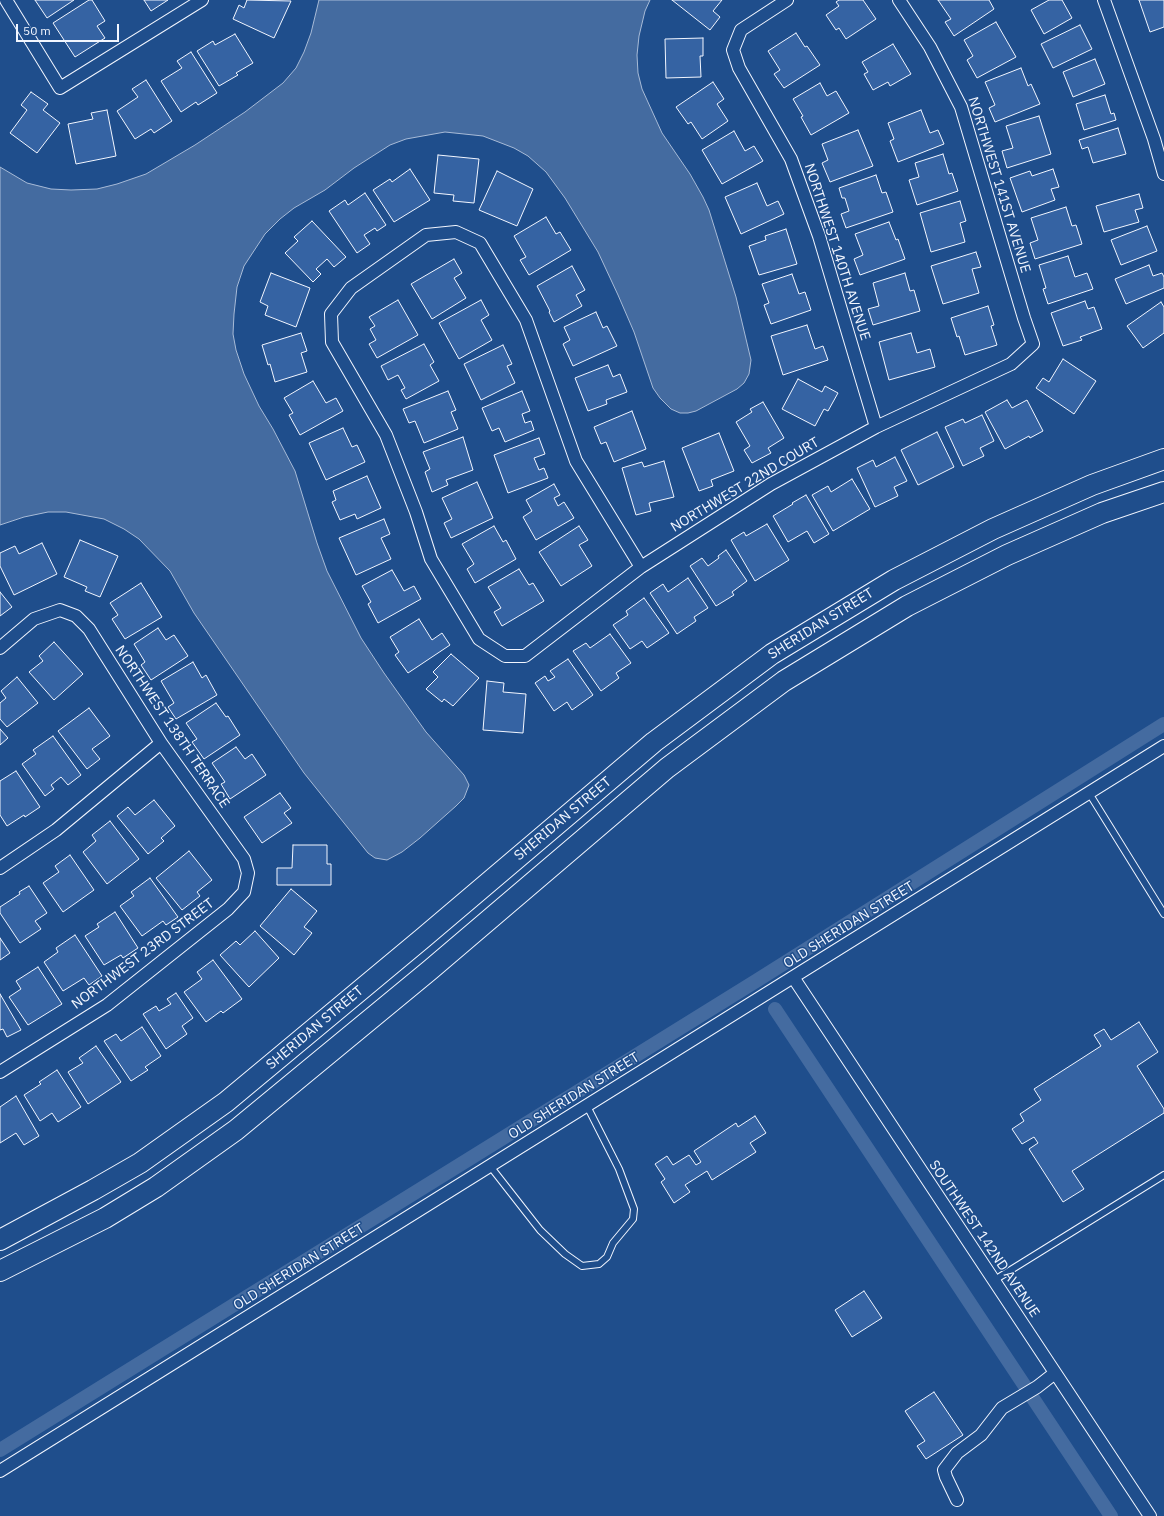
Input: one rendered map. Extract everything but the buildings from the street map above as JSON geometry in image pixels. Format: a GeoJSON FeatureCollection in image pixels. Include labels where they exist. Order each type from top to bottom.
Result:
{"type":"FeatureCollection","features":[{"type":"Feature","properties":{"kind":"main road","name":"SHERIDAN STREET"},"geometry":{"type":"LineString","coordinates":[[0,1240],[140,1163],[226,1102],[429,933],[654,742],[772,654],[894,580],[993,529],[1092,485],[1164,459]]}},
{"type":"Feature","properties":{"kind":"main road","name":"SHERIDAN STREET"},"geometry":{"type":"LineString","coordinates":[[0,1271],[111,1214],[156,1187],[236,1130],[436,965],[667,768],[784,681],[907,606],[1007,555],[1102,513],[1164,492]]}},
{"type":"Feature","properties":{"kind":"street"},"geometry":{"type":"LineString","coordinates":[[6,0],[60,88],[202,0]]}},
{"type":"Feature","properties":{"kind":"street","name":"NORTHWEST 140TH AVENUE"},"geometry":{"type":"LineString","coordinates":[[787,0],[741,30],[733,50],[739,68],[791,160],[819,236],[876,427]]}},
{"type":"Feature","properties":{"kind":"street","name":"NORTHWEST 141ST AVENUE"},"geometry":{"type":"LineString","coordinates":[[899,0],[930,47],[962,107],[1033,344]]}},
{"type":"Feature","properties":{"kind":"street"},"geometry":{"type":"LineString","coordinates":[[1104,0],[1159,137],[1164,174]]}},
{"type":"Feature","properties":{"kind":"street","name":"NORTHWEST 22ND COURT"},"geometry":{"type":"LineString","coordinates":[[641,567],[576,461],[526,320],[480,243],[456,232],[426,235],[351,288],[331,314],[332,342],[386,435],[416,512],[431,559],[479,639],[505,656],[524,656],[641,567],[771,484],[876,427],[1011,364],[1033,344]]}},
{"type":"Feature","properties":{"kind":"street","name":"NORTHWEST 138TH TERRACE"},"geometry":{"type":"LineString","coordinates":[[0,648],[34,619],[60,610],[76,616],[89,629],[161,742],[244,859],[248,873]]}},
{"type":"Feature","properties":{"kind":"street"},"geometry":{"type":"LineString","coordinates":[[0,868],[56,830],[161,742]]}},
{"type":"Feature","properties":{"kind":"street","name":"OLD SHERIDAN STREET"},"geometry":{"type":"LineString","coordinates":[[0,1471],[1164,746]]}},
{"type":"Feature","properties":{"kind":"street","name":"NORTHWEST 23RD STREET"},"geometry":{"type":"LineString","coordinates":[[0,1072],[107,1005],[228,909],[244,892],[248,873]]}},
{"type":"Feature","properties":{"kind":"street","name":"SOUTHWEST 142ND AVENUE"},"geometry":{"type":"LineString","coordinates":[[793,977],[1150,1516]]}},
{"type":"Feature","properties":{"kind":"street"},"geometry":{"type":"LineString","coordinates":[[957,1500],[944,1470],[957,1453],[981,1435],[1002,1408],[1037,1387],[1055,1373]]}},
{"type":"Feature","properties":{"kind":"lane"},"geometry":{"type":"LineString","coordinates":[[1089,793],[1164,914]]}},
{"type":"Feature","properties":{"kind":"lane"},"geometry":{"type":"LineString","coordinates":[[490,1166],[540,1230],[565,1254],[582,1266],[599,1264],[607,1257],[613,1243],[633,1219],[634,1209],[619,1169],[587,1106]]}},
{"type":"Feature","properties":{"kind":"lane"},"geometry":{"type":"LineString","coordinates":[[993,1281],[1164,1175]]}},
{"type":"Feature","properties":{"kind":"water"},"geometry":{"type":"Polygon","coordinates":[[[319,0],[650,0],[645,11],[639,36],[637,55],[638,73],[642,89],[662,133],[690,174],[709,210],[736,297],[751,360],[749,374],[744,383],[737,389],[696,411],[680,413],[671,409],[653,388],[634,332],[618,295],[598,252],[565,198],[546,172],[528,156],[514,148],[483,136],[445,132],[406,139],[390,145],[354,168],[325,190],[294,208],[265,234],[244,266],[237,287],[233,334],[236,350],[244,374],[259,406],[295,471],[327,571],[361,638],[426,732],[464,775],[469,785],[464,798],[456,806],[420,838],[402,852],[387,860],[375,858],[368,853],[304,773],[194,613],[170,571],[139,539],[124,529],[104,519],[66,512],[48,512],[24,517],[0,525],[0,167],[27,183],[51,189],[71,190],[97,189],[146,174],[195,145],[245,112],[283,83],[296,68],[304,52],[311,33],[319,0]]]}},
{"type":"Feature","properties":{"kind":"waterway"},"geometry":{"type":"LineString","coordinates":[[0,1450],[756,981],[1164,724]]}},
{"type":"Feature","properties":{"kind":"waterway"},"geometry":{"type":"LineString","coordinates":[[775,1009],[1111,1516]]}}]}
